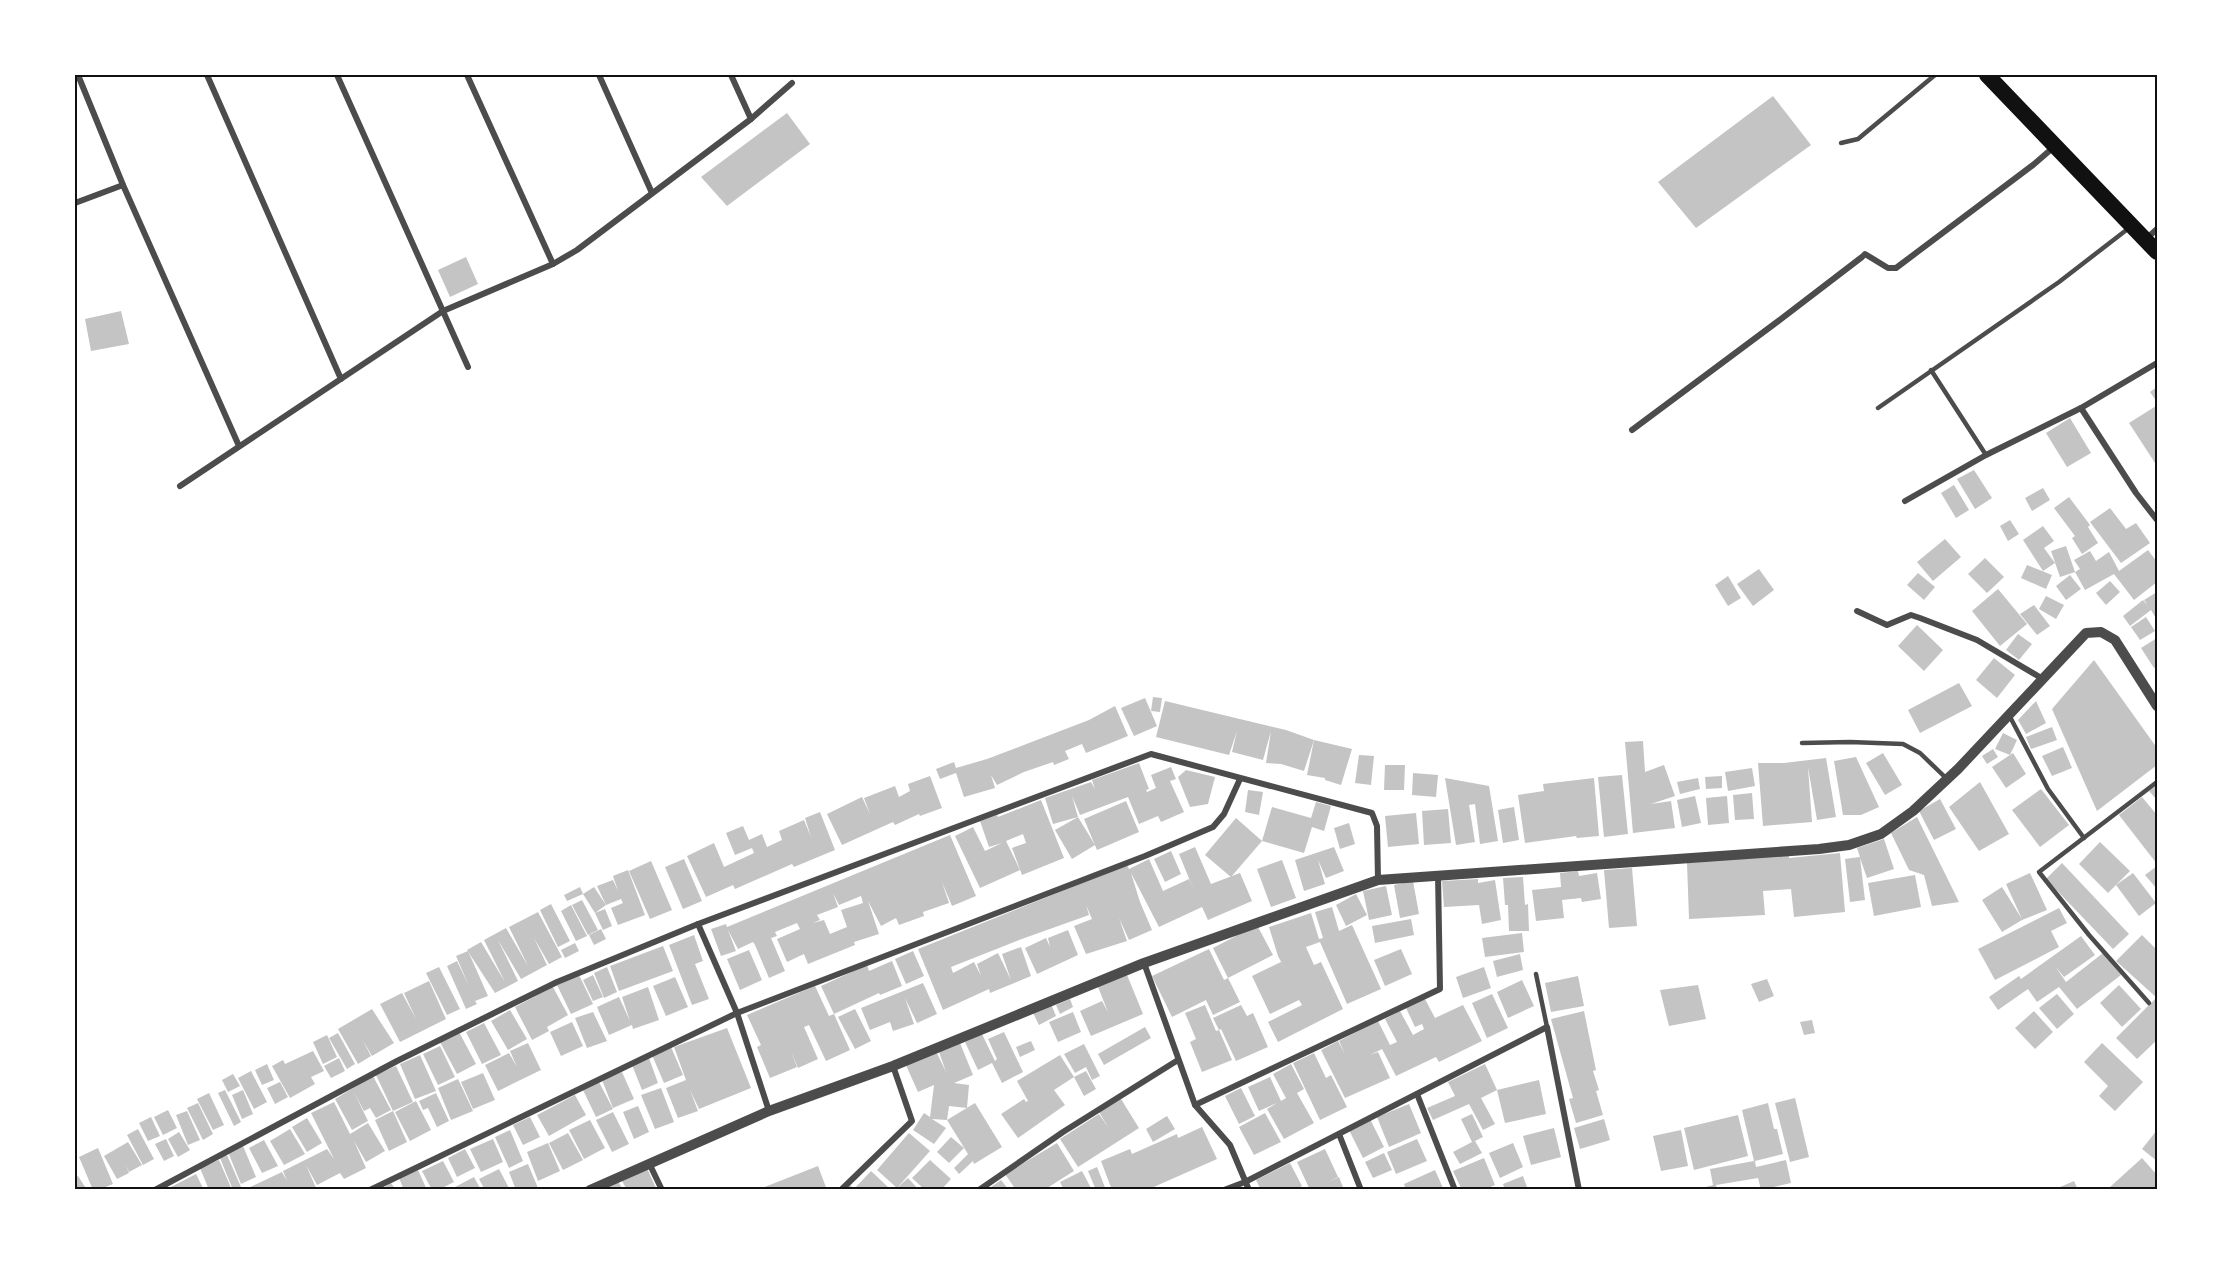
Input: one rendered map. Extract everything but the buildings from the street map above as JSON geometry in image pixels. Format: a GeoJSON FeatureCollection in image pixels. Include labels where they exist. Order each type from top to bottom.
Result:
{"type":"FeatureCollection","features":[{"type":"Feature","properties":{"kind":"highway"},"geometry":{"type":"LineString","coordinates":[[1987,75],[2132,226],[2153,240]]}},
{"type":"Feature","properties":{"kind":"street"},"geometry":{"type":"LineString","coordinates":[[78,75],[123,185],[239,446]]}},
{"type":"Feature","properties":{"kind":"street"},"geometry":{"type":"LineString","coordinates":[[207,75],[341,379]]}},
{"type":"Feature","properties":{"kind":"street"},"geometry":{"type":"LineString","coordinates":[[337,75],[468,367]]}},
{"type":"Feature","properties":{"kind":"street"},"geometry":{"type":"LineString","coordinates":[[467,75],[553,264]]}},
{"type":"Feature","properties":{"kind":"street"},"geometry":{"type":"LineString","coordinates":[[599,75],[652,194]]}},
{"type":"Feature","properties":{"kind":"street"},"geometry":{"type":"LineString","coordinates":[[731,75],[751,119]]}},
{"type":"Feature","properties":{"kind":"street"},"geometry":{"type":"LineString","coordinates":[[180,486],[442,311],[553,264],[577,250],[751,119],[792,83]]}},
{"type":"Feature","properties":{"kind":"street"},"geometry":{"type":"LineString","coordinates":[[1632,430],[1778,322],[1862,256],[1865,254],[1888,268],[1896,268],[2055,146]]}},
{"type":"Feature","properties":{"kind":"street"},"geometry":{"type":"LineString","coordinates":[[75,203],[123,185]]}},
{"type":"Feature","properties":{"kind":"street"},"geometry":{"type":"LineString","coordinates":[[1905,501],[1986,455],[2081,408],[2157,363]]}},
{"type":"Feature","properties":{"kind":"street"},"geometry":{"type":"LineString","coordinates":[[2081,408],[2136,493],[2157,520]]}},
{"type":"Feature","properties":{"kind":"street"},"geometry":{"type":"LineString","coordinates":[[1857,611],[1887,625],[1911,615],[1929,621],[1977,640],[2043,679]]}},
{"type":"Feature","properties":{"kind":"street"},"geometry":{"type":"LineString","coordinates":[[590,1190],[770,1111],[893,1065],[1144,963],[1378,880],[1819,849],[1849,845],[1881,834],[1913,811],[1947,779],[2085,633],[2101,632],[2115,640],[2157,706]]}},
{"type":"Feature","properties":{"kind":"street"},"geometry":{"type":"LineString","coordinates":[[155,1190],[397,1061],[546,988],[698,924],[1151,754],[1372,813],[1377,826],[1378,880]]}},
{"type":"Feature","properties":{"kind":"street"},"geometry":{"type":"LineString","coordinates":[[370,1190],[737,1013],[1145,856],[1213,826],[1224,814],[1240,779]]}},
{"type":"Feature","properties":{"kind":"street"},"geometry":{"type":"LineString","coordinates":[[1195,1105],[1440,989],[1438,874]]}},
{"type":"Feature","properties":{"kind":"street"},"geometry":{"type":"LineString","coordinates":[[698,924],[737,1013],[770,1111]]}},
{"type":"Feature","properties":{"kind":"street"},"geometry":{"type":"LineString","coordinates":[[1144,963],[1195,1105],[1209,1124],[1230,1145],[1249,1190]]}},
{"type":"Feature","properties":{"kind":"street"},"geometry":{"type":"LineString","coordinates":[[1224,1190],[1245,1182],[1547,1028],[1578,1190]]}},
{"type":"Feature","properties":{"kind":"street"},"geometry":{"type":"LineString","coordinates":[[980,1190],[1063,1132],[1178,1060]]}},
{"type":"Feature","properties":{"kind":"street"},"geometry":{"type":"LineString","coordinates":[[841,1190],[912,1121],[893,1065]]}},
{"type":"Feature","properties":{"kind":"street"},"geometry":{"type":"LineString","coordinates":[[1417,1094],[1455,1190]]}},
{"type":"Feature","properties":{"kind":"street"},"geometry":{"type":"LineString","coordinates":[[1339,1134],[1361,1190]]}},
{"type":"Feature","properties":{"kind":"street"},"geometry":{"type":"LineString","coordinates":[[649,1163],[662,1190]]}},
{"type":"Feature","properties":{"kind":"lane"},"geometry":{"type":"LineString","coordinates":[[1841,143],[1858,139],[1935,75]]}},
{"type":"Feature","properties":{"kind":"lane"},"geometry":{"type":"LineString","coordinates":[[1878,408],[2059,282],[2132,226]]}},
{"type":"Feature","properties":{"kind":"lane"},"geometry":{"type":"LineString","coordinates":[[1931,370],[1986,455]]}},
{"type":"Feature","properties":{"kind":"lane"},"geometry":{"type":"LineString","coordinates":[[2009,715],[2048,789],[2084,838]]}},
{"type":"Feature","properties":{"kind":"lane"},"geometry":{"type":"LineString","coordinates":[[1802,743],[1850,741],[1903,744],[1920,753],[1947,779]]}},
{"type":"Feature","properties":{"kind":"lane"},"geometry":{"type":"LineString","coordinates":[[2149,1003],[2089,935],[2039,872],[2157,782]]}},
{"type":"Feature","properties":{"kind":"lane"},"geometry":{"type":"LineString","coordinates":[[1536,974],[1547,1028]]}}]}
